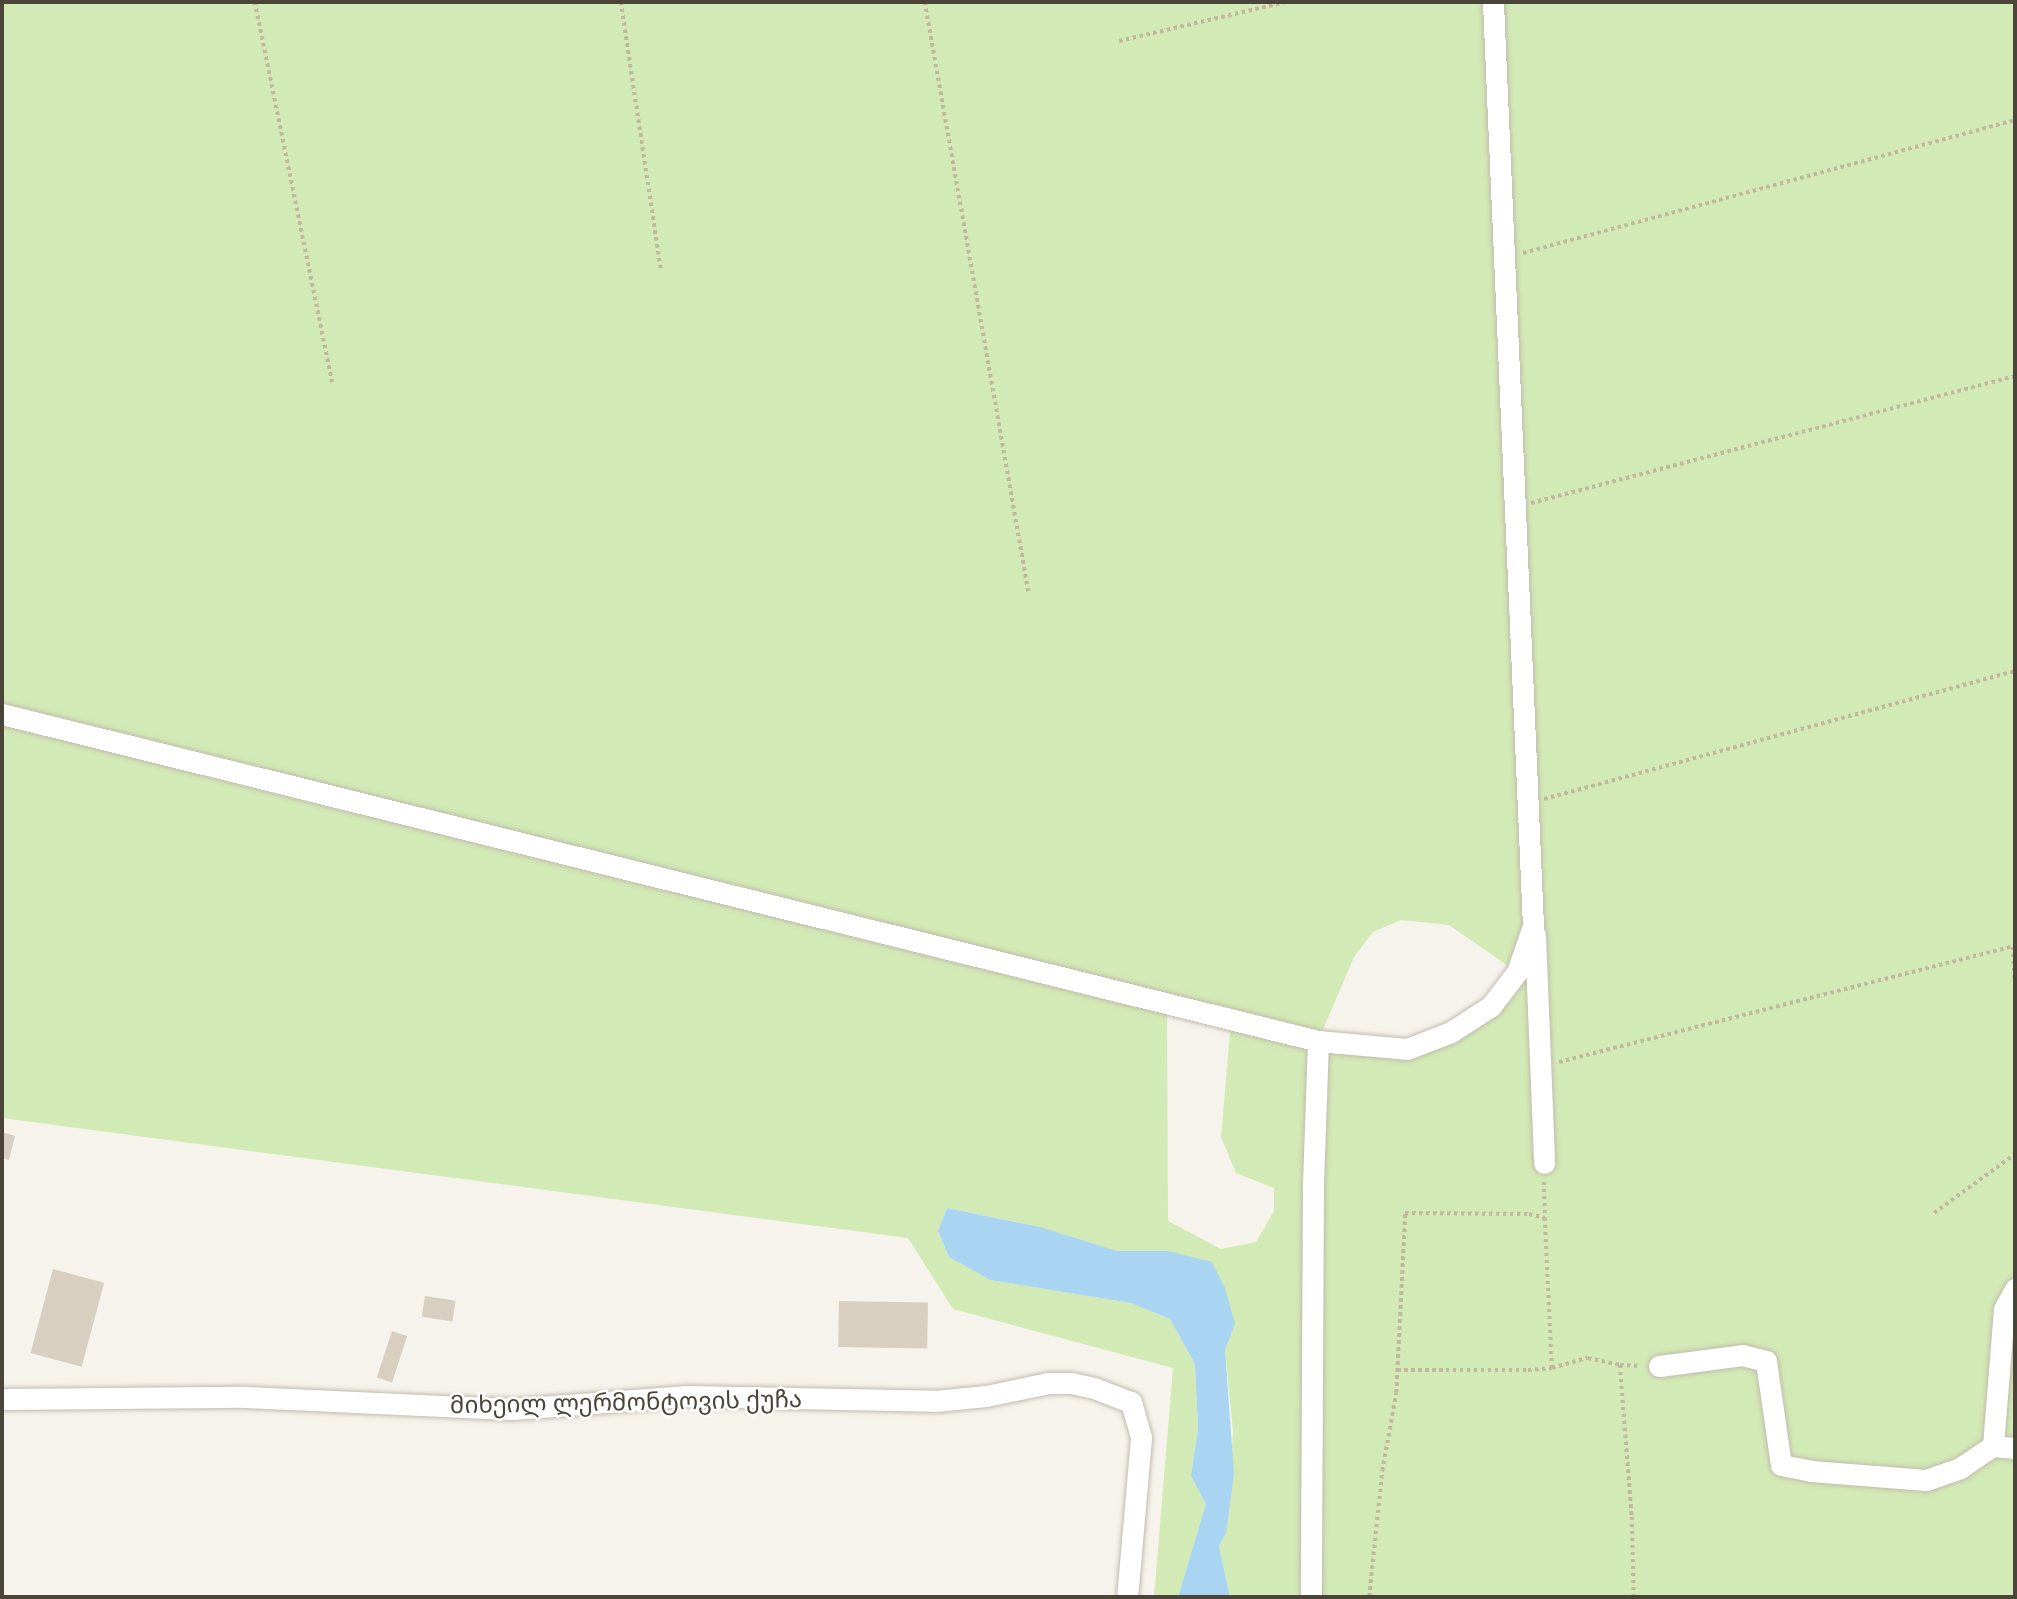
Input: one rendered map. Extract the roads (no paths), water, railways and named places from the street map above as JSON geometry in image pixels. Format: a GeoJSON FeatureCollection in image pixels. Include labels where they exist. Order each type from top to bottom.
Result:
{"type":"FeatureCollection","features":[{"type":"Feature","properties":{"kind":"street"},"geometry":{"type":"LineString","coordinates":[[1493,2],[1544,1163]]}},
{"type":"Feature","properties":{"kind":"street"},"geometry":{"type":"LineString","coordinates":[[2,714],[1318,1041],[1407,1049],[1451,1032],[1491,1006],[1517,972],[1533,926],[1534,912]]}},
{"type":"Feature","properties":{"kind":"street"},"geometry":{"type":"LineString","coordinates":[[1311,1597],[1313,1184],[1318,1041]]}},
{"type":"Feature","properties":{"kind":"street"},"geometry":{"type":"LineString","coordinates":[[1993,1446],[2004,1309],[2015,1289]]}},
{"type":"Feature","properties":{"kind":"street"},"geometry":{"type":"LineString","coordinates":[[1659,1366],[1742,1355],[1766,1361],[1781,1465],[1811,1471],[1926,1480],[1960,1468],[1993,1446],[2015,1448]]}},
{"type":"Feature","properties":{"kind":"street","name":"მიხეილ ლერმონტოვის ქუჩა"},"geometry":{"type":"LineString","coordinates":[[2,1399],[246,1397],[513,1409],[685,1396],[935,1401],[986,1396],[1048,1382],[1071,1383],[1094,1388],[1131,1402],[1138,1426],[1141,1438],[1126,1597]]}},
{"type":"Feature","properties":{"kind":"water"},"geometry":{"type":"Polygon","coordinates":[[[947,1208],[1040,1227],[1117,1251],[1168,1251],[1212,1262],[1225,1288],[1235,1324],[1225,1350],[1234,1474],[1226,1533],[1219,1546],[1230,1597],[1178,1597],[1206,1504],[1191,1476],[1198,1429],[1195,1364],[1170,1319],[1131,1303],[990,1280],[949,1257],[938,1231],[947,1208]]]}}]}
